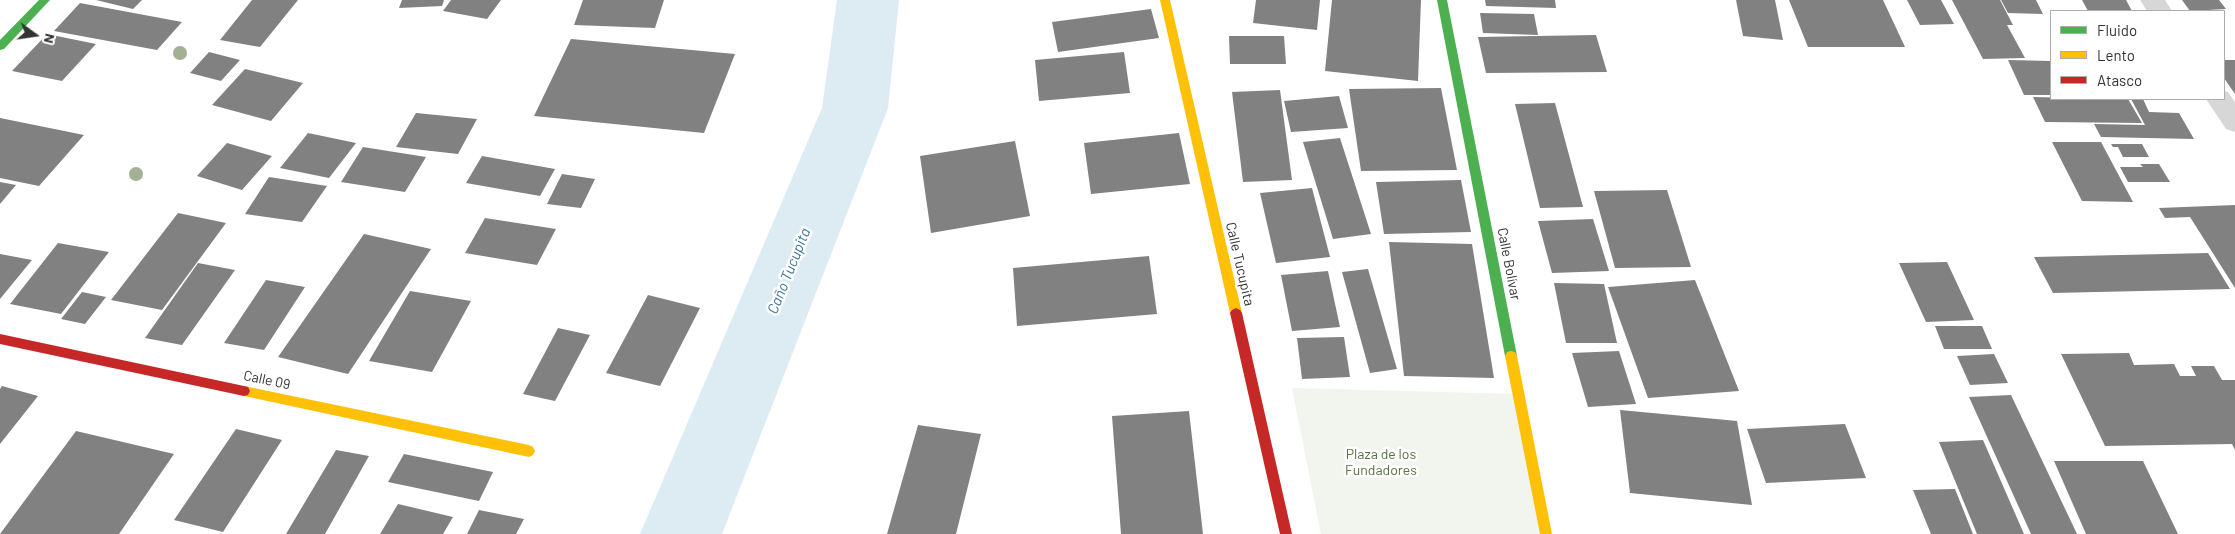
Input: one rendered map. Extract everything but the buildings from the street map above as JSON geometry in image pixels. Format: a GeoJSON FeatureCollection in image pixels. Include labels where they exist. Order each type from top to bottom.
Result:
{"type":"FeatureCollection","features":[{"type":"Feature","properties":{"kind":"street"},"geometry":{"type":"LineString","coordinates":[[0,46],[45,0]]}},
{"type":"Feature","properties":{"kind":"street","name":"Calle Tucupita"},"geometry":{"type":"LineString","coordinates":[[1165,0],[1286,534]]}},
{"type":"Feature","properties":{"kind":"street","name":"Calle Bolívar"},"geometry":{"type":"LineString","coordinates":[[1442,0],[1546,534]]}},
{"type":"Feature","properties":{"kind":"street"},"geometry":{"type":"LineString","coordinates":[[2220,100],[2235,122]]}},
{"type":"Feature","properties":{"kind":"street","name":"Calle 09"},"geometry":{"type":"LineString","coordinates":[[0,338],[529,451]]}},
{"type":"Feature","properties":{"kind":"green space","name":"Plaza de los Fundadores"},"geometry":{"type":"Polygon","coordinates":[[[1292,388],[1519,394],[1546,534],[1321,534],[1292,388]]]}},
{"type":"Feature","properties":{"kind":"waterway","name":"Caño Tucupita"},"geometry":{"type":"LineString","coordinates":[[681,534],[855,108],[868,0]]}},
{"type":"Feature","properties":{"kind":"traffic: fast"},"geometry":{"type":"LineString","coordinates":[[0,46],[45,0]]}},
{"type":"Feature","properties":{"kind":"traffic: fast"},"geometry":{"type":"LineString","coordinates":[[1442,0],[1511,356]]}},
{"type":"Feature","properties":{"kind":"traffic: slow"},"geometry":{"type":"LineString","coordinates":[[1165,0],[1236,313]]}},
{"type":"Feature","properties":{"kind":"traffic: slow"},"geometry":{"type":"LineString","coordinates":[[1511,356],[1546,534]]}},
{"type":"Feature","properties":{"kind":"traffic: slow"},"geometry":{"type":"LineString","coordinates":[[244,391],[529,451]]}},
{"type":"Feature","properties":{"kind":"traffic: jam"},"geometry":{"type":"LineString","coordinates":[[1236,313],[1286,534]]}},
{"type":"Feature","properties":{"kind":"traffic: jam"},"geometry":{"type":"LineString","coordinates":[[0,339],[244,391]]}}]}
